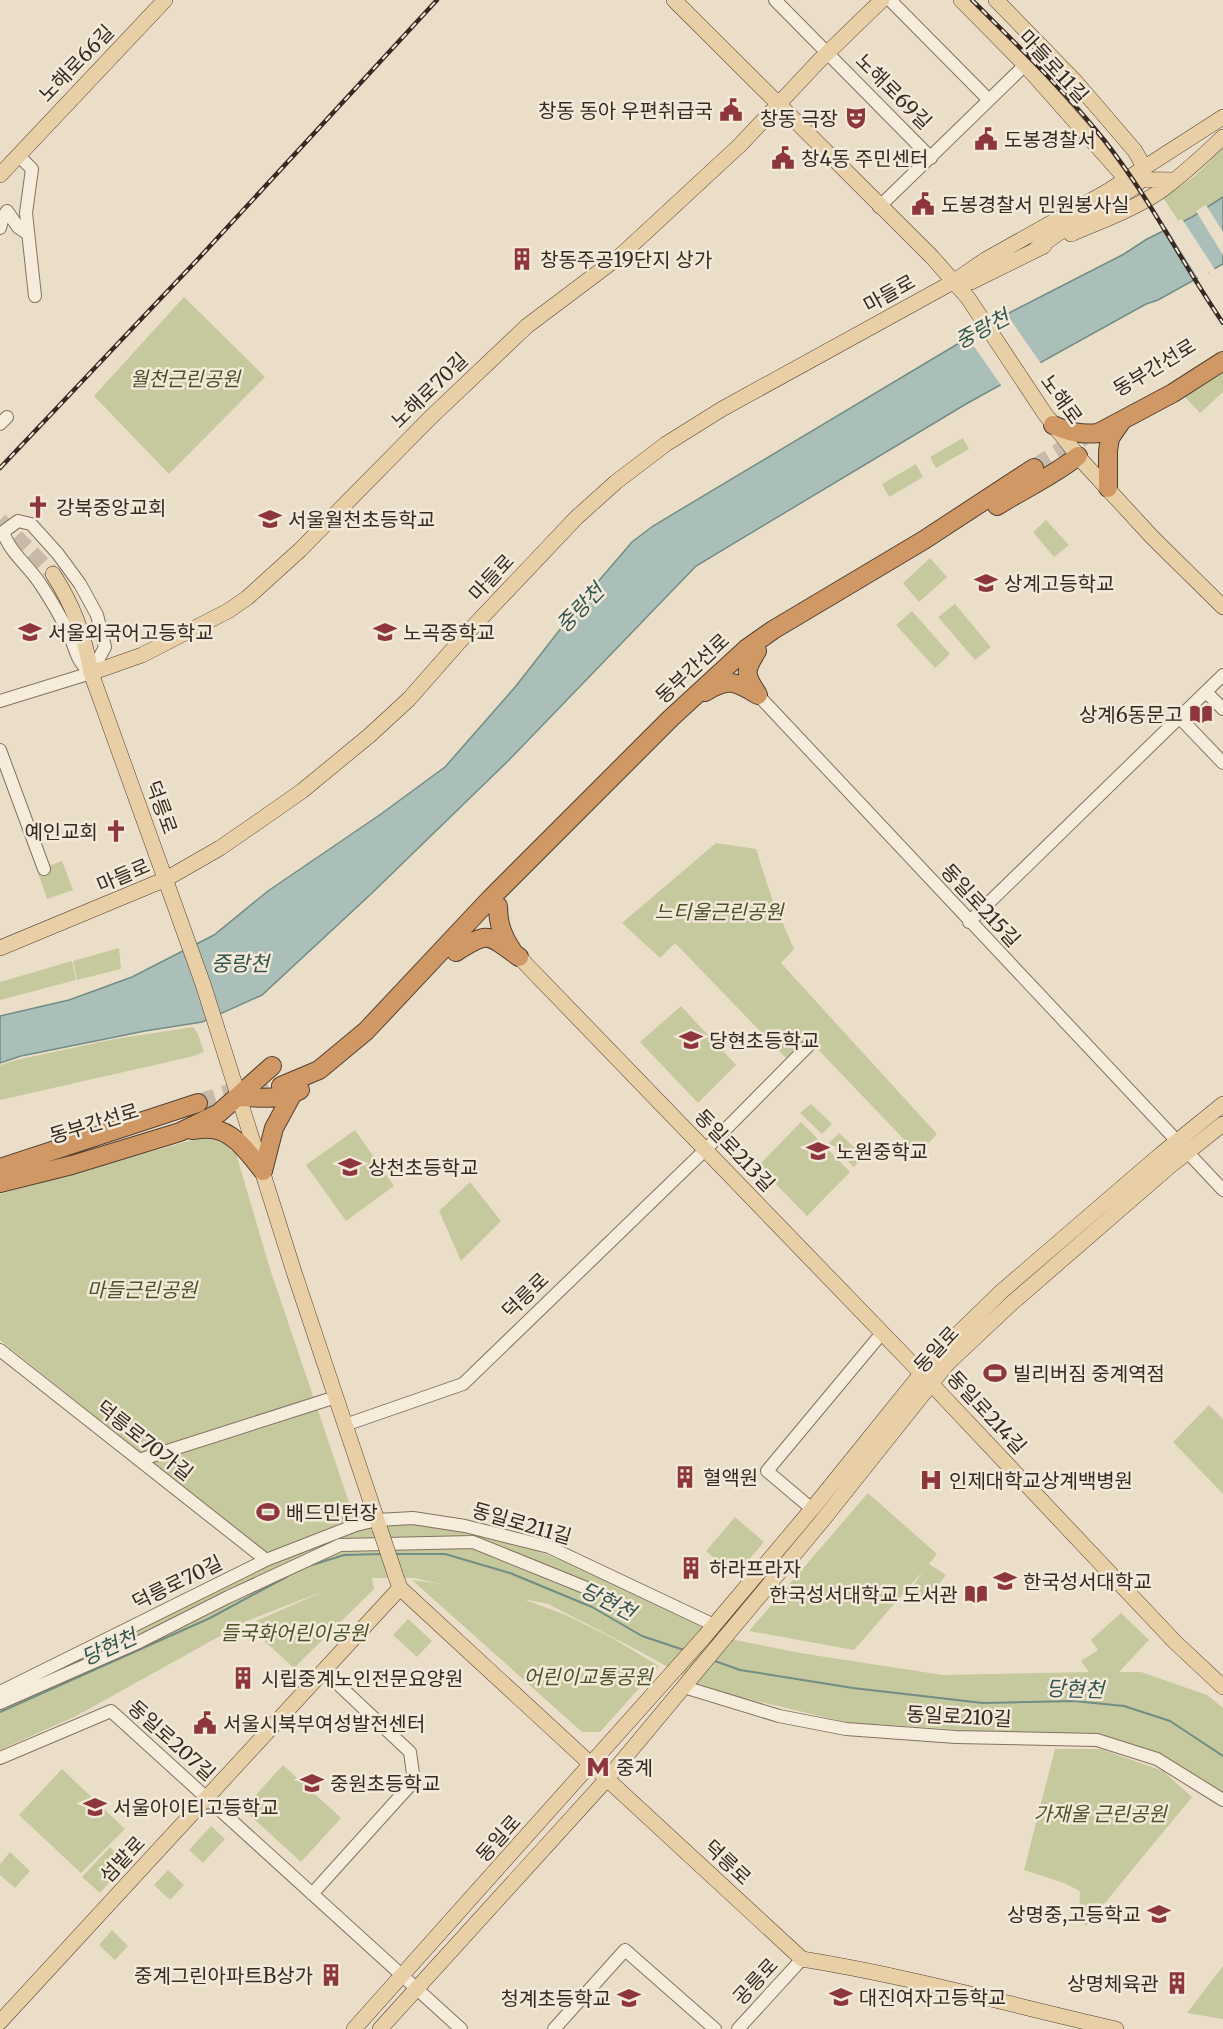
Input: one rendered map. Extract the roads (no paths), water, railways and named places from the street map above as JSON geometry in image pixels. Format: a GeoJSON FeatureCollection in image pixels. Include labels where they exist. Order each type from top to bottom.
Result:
{"type":"FeatureCollection","features":[{"type":"Feature","properties":{"kind":"highway","name":"동부간선로"},"geometry":{"type":"LineString","coordinates":[[1114,422],[1223,351]]}},
{"type":"Feature","properties":{"kind":"highway"},"geometry":{"type":"LineString","coordinates":[[1049,420],[1071,432],[1085,435],[1098,433],[1114,422],[1173,393],[1223,361]]}},
{"type":"Feature","properties":{"kind":"highway"},"geometry":{"type":"LineString","coordinates":[[1108,488],[1108,451],[1114,422]]}},
{"type":"Feature","properties":{"kind":"highway"},"geometry":{"type":"LineString","coordinates":[[681,708],[718,684],[757,651],[809,617],[1035,483],[1058,473],[1078,456]]}},
{"type":"Feature","properties":{"kind":"highway","name":"동부간선로"},"geometry":{"type":"LineString","coordinates":[[280,1082],[340,1045],[429,963],[450,949],[490,899],[681,708],[746,649],[773,630],[924,540],[1034,468]]}},
{"type":"Feature","properties":{"kind":"highway"},"geometry":{"type":"LineString","coordinates":[[757,651],[747,667],[747,674],[758,695]]}},
{"type":"Feature","properties":{"kind":"highway"},"geometry":{"type":"LineString","coordinates":[[718,684],[733,682],[758,695]]}},
{"type":"Feature","properties":{"kind":"highway"},"geometry":{"type":"LineString","coordinates":[[0,1183],[72,1165],[180,1132],[213,1117],[237,1097],[280,1082],[326,1076],[354,1055],[416,994],[450,949],[498,906],[574,827],[601,790]]}},
{"type":"Feature","properties":{"kind":"highway"},"geometry":{"type":"LineString","coordinates":[[498,906],[498,922],[504,937],[519,957]]}},
{"type":"Feature","properties":{"kind":"highway"},"geometry":{"type":"LineString","coordinates":[[450,949],[486,936],[519,957]]}},
{"type":"Feature","properties":{"kind":"highway","name":"동부간선로"},"geometry":{"type":"LineString","coordinates":[[280,1082],[319,1070],[374,1023],[429,963]]}},
{"type":"Feature","properties":{"kind":"highway"},"geometry":{"type":"LineString","coordinates":[[374,1023],[416,994]]}},
{"type":"Feature","properties":{"kind":"highway"},"geometry":{"type":"LineString","coordinates":[[237,1097],[272,1098],[280,1082]]}},
{"type":"Feature","properties":{"kind":"highway"},"geometry":{"type":"LineString","coordinates":[[263,1171],[274,1128],[280,1082]]}},
{"type":"Feature","properties":{"kind":"highway","name":"동부간선로"},"geometry":{"type":"LineString","coordinates":[[0,1168],[200,1108],[0,1175]]}},
{"type":"Feature","properties":{"kind":"highway"},"geometry":{"type":"LineString","coordinates":[[180,1132],[214,1129],[231,1137],[246,1150],[263,1171]]}},
{"type":"Feature","properties":{"kind":"main road","name":"노해로66길"},"geometry":{"type":"LineString","coordinates":[[0,175],[165,0]]}},
{"type":"Feature","properties":{"kind":"main road","name":"노해로69길"},"geometry":{"type":"LineString","coordinates":[[778,105],[882,0]]}},
{"type":"Feature","properties":{"kind":"main road","name":"마들로11길"},"geometry":{"type":"LineString","coordinates":[[961,0],[1025,64],[1111,160],[1137,175]]}},
{"type":"Feature","properties":{"kind":"main road","name":"마들로11길"},"geometry":{"type":"LineString","coordinates":[[996,0],[1074,80],[1125,138],[1135,151],[1137,175]]}},
{"type":"Feature","properties":{"kind":"main road","name":"노해로"},"geometry":{"type":"LineString","coordinates":[[683,3],[778,105],[932,257],[968,298],[1049,420],[1078,456],[1152,537],[1223,608]]}},
{"type":"Feature","properties":{"kind":"main road","name":"노해로70길"},"geometry":{"type":"LineString","coordinates":[[91,673],[142,655],[228,612],[247,598],[300,550],[430,418],[527,326],[620,256],[740,145],[778,105]]}},
{"type":"Feature","properties":{"kind":"main road","name":"마들로"},"geometry":{"type":"LineString","coordinates":[[3,946],[166,879],[219,848],[333,767],[409,699],[468,632],[576,518],[666,444],[722,409],[953,282],[985,260],[1137,175],[1223,117]]}},
{"type":"Feature","properties":{"kind":"main road","name":"마들로"},"geometry":{"type":"LineString","coordinates":[[953,282],[971,282],[1036,249],[1131,208],[1161,191],[1223,137]]}},
{"type":"Feature","properties":{"kind":"main road"},"geometry":{"type":"LineString","coordinates":[[1108,191],[1116,174],[1111,160]]}},
{"type":"Feature","properties":{"kind":"main road"},"geometry":{"type":"LineString","coordinates":[[1036,249],[1066,228],[1133,188],[1137,175],[1174,180]]}},
{"type":"Feature","properties":{"kind":"main road","name":"덕릉로"},"geometry":{"type":"LineString","coordinates":[[53,574],[66,594],[86,643],[91,673],[175,904],[397,1581],[802,1959]]}},
{"type":"Feature","properties":{"kind":"main road","name":"동일로213길"},"geometry":{"type":"LineString","coordinates":[[519,957],[926,1378]]}},
{"type":"Feature","properties":{"kind":"main road","name":"동일로"},"geometry":{"type":"LineString","coordinates":[[686,1684],[822,1521],[926,1378],[937,1354],[1002,1291],[1176,1141],[1223,1104]]}},
{"type":"Feature","properties":{"kind":"main road","name":"동일로"},"geometry":{"type":"LineString","coordinates":[[354,2029],[673,1673],[926,1378],[947,1364],[1012,1303],[1187,1152],[1223,1124]]}},
{"type":"Feature","properties":{"kind":"main road","name":"동일로214길"},"geometry":{"type":"LineString","coordinates":[[926,1378],[1175,1642],[1223,1688]]}},
{"type":"Feature","properties":{"kind":"main road","name":"섬밭로"},"geometry":{"type":"LineString","coordinates":[[0,2022],[324,1671],[397,1581]]}},
{"type":"Feature","properties":{"kind":"main road"},"geometry":{"type":"LineString","coordinates":[[380,2029],[607,1779],[686,1684]]}},
{"type":"Feature","properties":{"kind":"main road"},"geometry":{"type":"LineString","coordinates":[[802,1959],[962,1992],[1116,2029]]}},
{"type":"Feature","properties":{"kind":"street","name":"노해로69길"},"geometry":{"type":"LineString","coordinates":[[775,0],[931,158]]}},
{"type":"Feature","properties":{"kind":"street"},"geometry":{"type":"LineString","coordinates":[[890,0],[989,100]]}},
{"type":"Feature","properties":{"kind":"street"},"geometry":{"type":"LineString","coordinates":[[879,207],[1025,64]]}},
{"type":"Feature","properties":{"kind":"street"},"geometry":{"type":"LineString","coordinates":[[19,156],[32,169],[26,213],[35,296]]}},
{"type":"Feature","properties":{"kind":"street"},"geometry":{"type":"LineString","coordinates":[[0,228],[7,211],[18,227],[28,234]]}},
{"type":"Feature","properties":{"kind":"street"},"geometry":{"type":"LineString","coordinates":[[0,701],[91,673],[105,647],[97,615],[80,584],[58,554],[31,525],[18,521],[3,532],[7,545],[30,568],[42,586],[69,635],[79,662],[91,673]]}},
{"type":"Feature","properties":{"kind":"street"},"geometry":{"type":"LineString","coordinates":[[969,921],[1223,675]]}},
{"type":"Feature","properties":{"kind":"street"},"geometry":{"type":"LineString","coordinates":[[1206,692],[1223,710]]}},
{"type":"Feature","properties":{"kind":"street","name":"동일로215길"},"geometry":{"type":"LineString","coordinates":[[758,695],[1223,1190]]}},
{"type":"Feature","properties":{"kind":"street"},"geometry":{"type":"LineString","coordinates":[[1180,718],[1223,763]]}},
{"type":"Feature","properties":{"kind":"street"},"geometry":{"type":"LineString","coordinates":[[0,750],[44,869]]}},
{"type":"Feature","properties":{"kind":"street","name":"덕릉로"},"geometry":{"type":"LineString","coordinates":[[345,1425],[463,1384],[809,1045]]}},
{"type":"Feature","properties":{"kind":"street"},"geometry":{"type":"LineString","coordinates":[[812,1509],[766,1472],[882,1332]]}},
{"type":"Feature","properties":{"kind":"street","name":"덕릉로70가길"},"geometry":{"type":"LineString","coordinates":[[0,1350],[266,1560]]}},
{"type":"Feature","properties":{"kind":"street"},"geometry":{"type":"LineString","coordinates":[[139,1460],[336,1397]]}},
{"type":"Feature","properties":{"kind":"street","name":"동일로211길"},"geometry":{"type":"LineString","coordinates":[[379,1525],[413,1518],[465,1526],[549,1547],[710,1630]]}},
{"type":"Feature","properties":{"kind":"street","name":"덕릉로70길"},"geometry":{"type":"LineString","coordinates":[[0,1692],[266,1560],[356,1525],[379,1525]]}},
{"type":"Feature","properties":{"kind":"street"},"geometry":{"type":"LineString","coordinates":[[0,1703],[139,1642],[228,1597],[340,1545],[473,1542],[594,1591]]}},
{"type":"Feature","properties":{"kind":"street"},"geometry":{"type":"LineString","coordinates":[[312,1894],[414,1781],[410,1752],[324,1671]]}},
{"type":"Feature","properties":{"kind":"street","name":"동일로210길"},"geometry":{"type":"LineString","coordinates":[[686,1684],[779,1716],[846,1728],[956,1737],[1097,1740],[1157,1759],[1223,1800]]}},
{"type":"Feature","properties":{"kind":"street","name":"동일로207길"},"geometry":{"type":"LineString","coordinates":[[0,1758],[111,1711],[461,2029]]}},
{"type":"Feature","properties":{"kind":"street"},"geometry":{"type":"LineString","coordinates":[[554,2029],[626,1950],[715,2029]]}},
{"type":"Feature","properties":{"kind":"street","name":"공릉로"},"geometry":{"type":"LineString","coordinates":[[738,2029],[802,1959]]}},
{"type":"Feature","properties":{"kind":"water","name":"중랑천"},"geometry":{"type":"Polygon","coordinates":[[[1223,197],[1223,264],[966,404],[696,566],[509,760],[371,894],[262,995],[202,1022],[21,1056],[0,1063],[0,1016],[69,1000],[132,977],[214,935],[268,891],[445,767],[516,686],[590,591],[632,542],[653,526],[1011,312],[1124,254],[1147,239],[1192,217],[1223,197]]]}},
{"type":"Feature","properties":{"kind":"waterway","name":"당현천"},"geometry":{"type":"LineString","coordinates":[[312,1565],[344,1555],[383,1554]]}},
{"type":"Feature","properties":{"kind":"waterway","name":"당현천"},"geometry":{"type":"LineString","coordinates":[[395,1554],[445,1554],[510,1573],[592,1607],[642,1636],[684,1650]]}},
{"type":"Feature","properties":{"kind":"waterway","name":"당현천"},"geometry":{"type":"LineString","coordinates":[[0,1712],[210,1618],[288,1576]]}},
{"type":"Feature","properties":{"kind":"waterway","name":"당현천"},"geometry":{"type":"LineString","coordinates":[[712,1660],[740,1670],[853,1688],[983,1703],[1074,1701],[1124,1706],[1170,1721],[1223,1756]]}},
{"type":"Feature","properties":{"kind":"tunnel"},"geometry":{"type":"LineString","coordinates":[[1034,468],[1083,437]]}},
{"type":"Feature","properties":{"kind":"tunnel"},"geometry":{"type":"LineString","coordinates":[[0,520],[53,574]]}},
{"type":"Feature","properties":{"kind":"tunnel"},"geometry":{"type":"LineString","coordinates":[[198,1103],[275,1079]]}},
{"type":"Feature","properties":{"kind":"railway"},"geometry":{"type":"LineString","coordinates":[[0,468],[199,258],[437,0]]}},
{"type":"Feature","properties":{"kind":"railway"},"geometry":{"type":"LineString","coordinates":[[972,0],[1057,86],[1104,140],[1151,207],[1223,323]]}},
{"type":"Feature","properties":{"kind":"place","name":"창동 동아 우편취급국"},"geometry":{"type":"Point","coordinates":[731,110]}},
{"type":"Feature","properties":{"kind":"place","name":"창동 극장"},"geometry":{"type":"Point","coordinates":[856,118]}},
{"type":"Feature","properties":{"kind":"place","name":"도봉경찰서"},"geometry":{"type":"Point","coordinates":[986,139]}},
{"type":"Feature","properties":{"kind":"place","name":"창4동 주민센터"},"geometry":{"type":"Point","coordinates":[783,158]}},
{"type":"Feature","properties":{"kind":"place","name":"도봉경찰서 민원봉사실"},"geometry":{"type":"Point","coordinates":[923,204]}},
{"type":"Feature","properties":{"kind":"place","name":"창동주공19단지 상가"},"geometry":{"type":"Point","coordinates":[522,259]}},
{"type":"Feature","properties":{"kind":"place","name":"강북중앙교회"},"geometry":{"type":"Point","coordinates":[38,507]}},
{"type":"Feature","properties":{"kind":"place","name":"서울월천초등학교"},"geometry":{"type":"Point","coordinates":[270,519]}},
{"type":"Feature","properties":{"kind":"place","name":"상계고등학교"},"geometry":{"type":"Point","coordinates":[986,583]}},
{"type":"Feature","properties":{"kind":"place","name":"서울외국어고등학교"},"geometry":{"type":"Point","coordinates":[30,632]}},
{"type":"Feature","properties":{"kind":"place","name":"노곡중학교"},"geometry":{"type":"Point","coordinates":[385,632]}},
{"type":"Feature","properties":{"kind":"place","name":"상계6동문고"},"geometry":{"type":"Point","coordinates":[1201,714]}},
{"type":"Feature","properties":{"kind":"place","name":"예인교회"},"geometry":{"type":"Point","coordinates":[116,831]}},
{"type":"Feature","properties":{"kind":"place","name":"당현초등학교"},"geometry":{"type":"Point","coordinates":[691,1040]}},
{"type":"Feature","properties":{"kind":"place","name":"노원중학교"},"geometry":{"type":"Point","coordinates":[818,1151]}},
{"type":"Feature","properties":{"kind":"place","name":"상천초등학교"},"geometry":{"type":"Point","coordinates":[350,1167]}},
{"type":"Feature","properties":{"kind":"place","name":"빌리버짐 중계역점"},"geometry":{"type":"Point","coordinates":[995,1373]}},
{"type":"Feature","properties":{"kind":"place","name":"혈액원"},"geometry":{"type":"Point","coordinates":[685,1477]}},
{"type":"Feature","properties":{"kind":"place","name":"인제대학교상계백병원"},"geometry":{"type":"Point","coordinates":[931,1480]}},
{"type":"Feature","properties":{"kind":"place","name":"배드민턴장"},"geometry":{"type":"Point","coordinates":[268,1512]}},
{"type":"Feature","properties":{"kind":"place","name":"하라프라자"},"geometry":{"type":"Point","coordinates":[691,1568]}},
{"type":"Feature","properties":{"kind":"place","name":"한국성서대학교"},"geometry":{"type":"Point","coordinates":[1005,1581]}},
{"type":"Feature","properties":{"kind":"place","name":"한국성서대학교 도서관"},"geometry":{"type":"Point","coordinates":[976,1594]}},
{"type":"Feature","properties":{"kind":"place","name":"시립중계노인전문요양원"},"geometry":{"type":"Point","coordinates":[243,1678]}},
{"type":"Feature","properties":{"kind":"place","name":"서울시북부여성발전센터"},"geometry":{"type":"Point","coordinates":[205,1723]}},
{"type":"Feature","properties":{"kind":"place","name":"중계"},"geometry":{"type":"Point","coordinates":[598,1767]}},
{"type":"Feature","properties":{"kind":"place","name":"중원초등학교"},"geometry":{"type":"Point","coordinates":[312,1783]}},
{"type":"Feature","properties":{"kind":"place","name":"서울아이티고등학교"},"geometry":{"type":"Point","coordinates":[95,1807]}},
{"type":"Feature","properties":{"kind":"place","name":"상명중,고등학교"},"geometry":{"type":"Point","coordinates":[1159,1914]}},
{"type":"Feature","properties":{"kind":"place","name":"중계그린아파트B상가"},"geometry":{"type":"Point","coordinates":[331,1975]}},
{"type":"Feature","properties":{"kind":"place","name":"상명체육관"},"geometry":{"type":"Point","coordinates":[1177,1983]}},
{"type":"Feature","properties":{"kind":"place","name":"대진여자고등학교"},"geometry":{"type":"Point","coordinates":[841,1997]}},
{"type":"Feature","properties":{"kind":"place","name":"청계초등학교"},"geometry":{"type":"Point","coordinates":[629,1998]}},
{"type":"Feature","properties":{"kind":"park label","name":"월천근린공원"},"geometry":{"type":"Point","coordinates":[185,378]}},
{"type":"Feature","properties":{"kind":"park label","name":"느티울근린공원"},"geometry":{"type":"Point","coordinates":[719,911]}},
{"type":"Feature","properties":{"kind":"park label","name":"마들근린공원"},"geometry":{"type":"Point","coordinates":[142,1289]}},
{"type":"Feature","properties":{"kind":"park label","name":"들국화어린이공원"},"geometry":{"type":"Point","coordinates":[294,1632]}},
{"type":"Feature","properties":{"kind":"park label","name":"어린이교통공원"},"geometry":{"type":"Point","coordinates":[588,1676]}},
{"type":"Feature","properties":{"kind":"park label","name":"가재울 근린공원"},"geometry":{"type":"Point","coordinates":[1100,1813]}}]}
